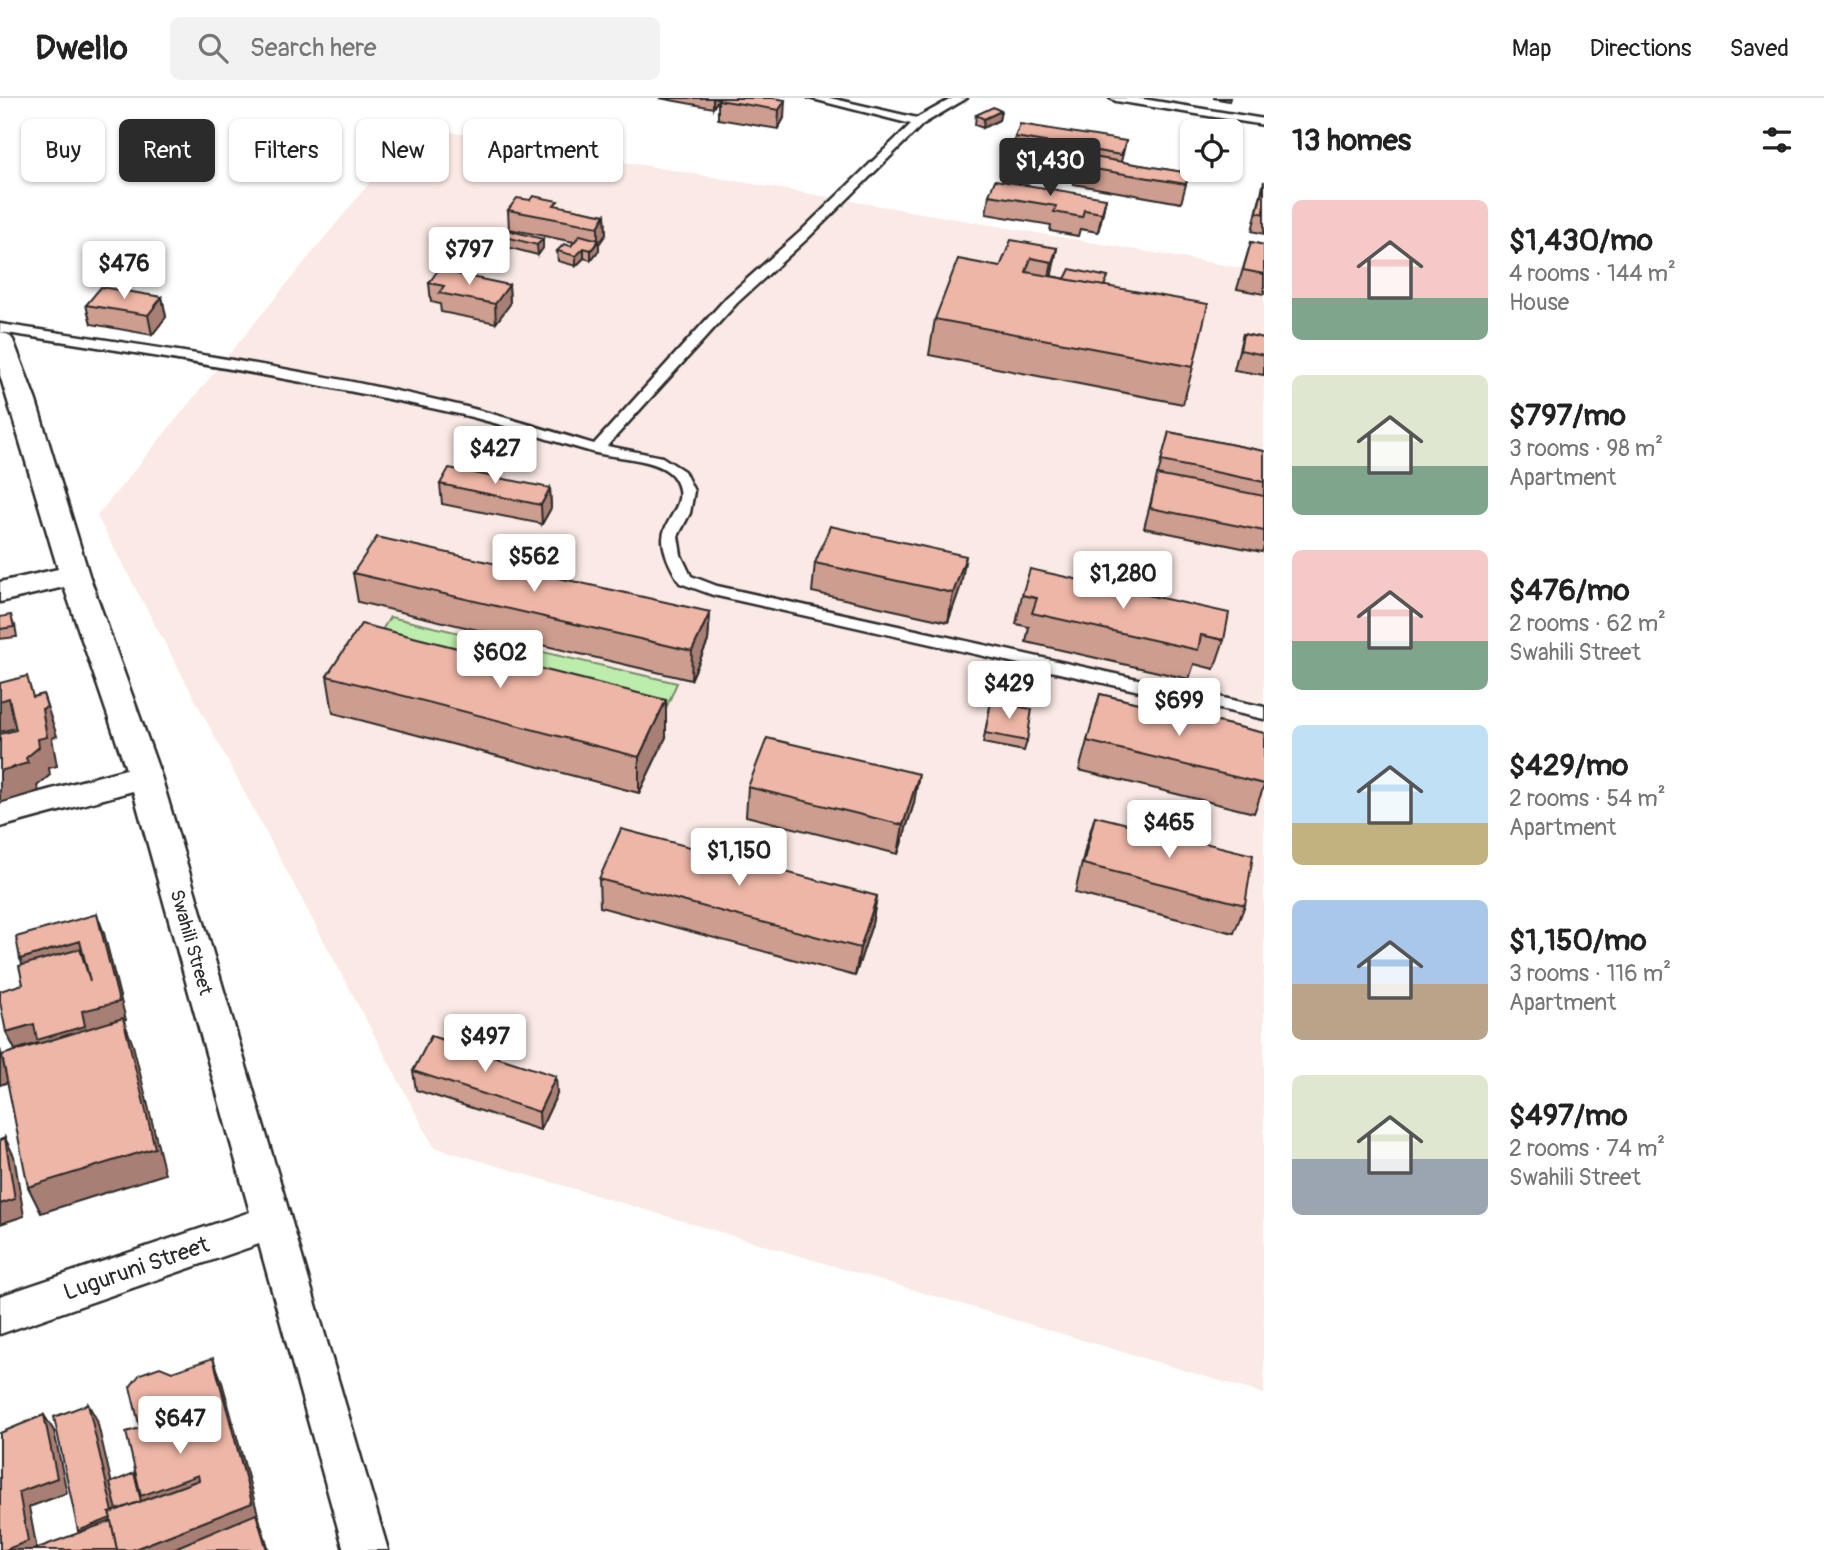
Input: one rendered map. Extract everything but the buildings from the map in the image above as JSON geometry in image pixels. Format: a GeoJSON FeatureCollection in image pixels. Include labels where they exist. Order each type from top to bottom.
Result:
{"type":"FeatureCollection","features":[{"type":"Feature","properties":{"kind":"street","name":"Swahili Street"},"geometry":{"type":"LineString","coordinates":[[0,340],[12,404],[145,776],[366,1550]]}},
{"type":"Feature","properties":{"kind":"street"},"geometry":{"type":"LineString","coordinates":[[0,592],[74,575]]}},
{"type":"Feature","properties":{"kind":"street"},"geometry":{"type":"LineString","coordinates":[[0,815],[145,776]]}},
{"type":"Feature","properties":{"kind":"street","name":"Luguruni Street"},"geometry":{"type":"LineString","coordinates":[[0,1315],[272,1222]]}},
{"type":"Feature","properties":{"kind":"lane"},"geometry":{"type":"LineString","coordinates":[[815,98],[919,122]]}},
{"type":"Feature","properties":{"kind":"lane"},"geometry":{"type":"LineString","coordinates":[[597,449],[732,300],[804,235],[919,122],[961,98]]}},
{"type":"Feature","properties":{"kind":"lane"},"geometry":{"type":"LineString","coordinates":[[1116,98],[1264,122]]}},
{"type":"Feature","properties":{"kind":"lane"},"geometry":{"type":"LineString","coordinates":[[0,328],[167,353],[464,411],[597,449],[657,460],[677,471],[687,491],[683,513],[670,536],[673,555],[685,579],[703,587],[1264,713]]}},
{"type":"Feature","properties":{"kind":"shaded area"},"geometry":{"type":"Polygon","coordinates":[[[449,132],[463,134],[463,182],[623,182],[623,162],[1264,272],[1264,1394],[434,1147],[97,516],[370,182],[449,182],[449,132]]]}},
{"type":"Feature","properties":{"kind":"green space"},"geometry":{"type":"Polygon","coordinates":[[[390,617],[677,683],[660,722],[368,653],[390,617]]]}}]}
